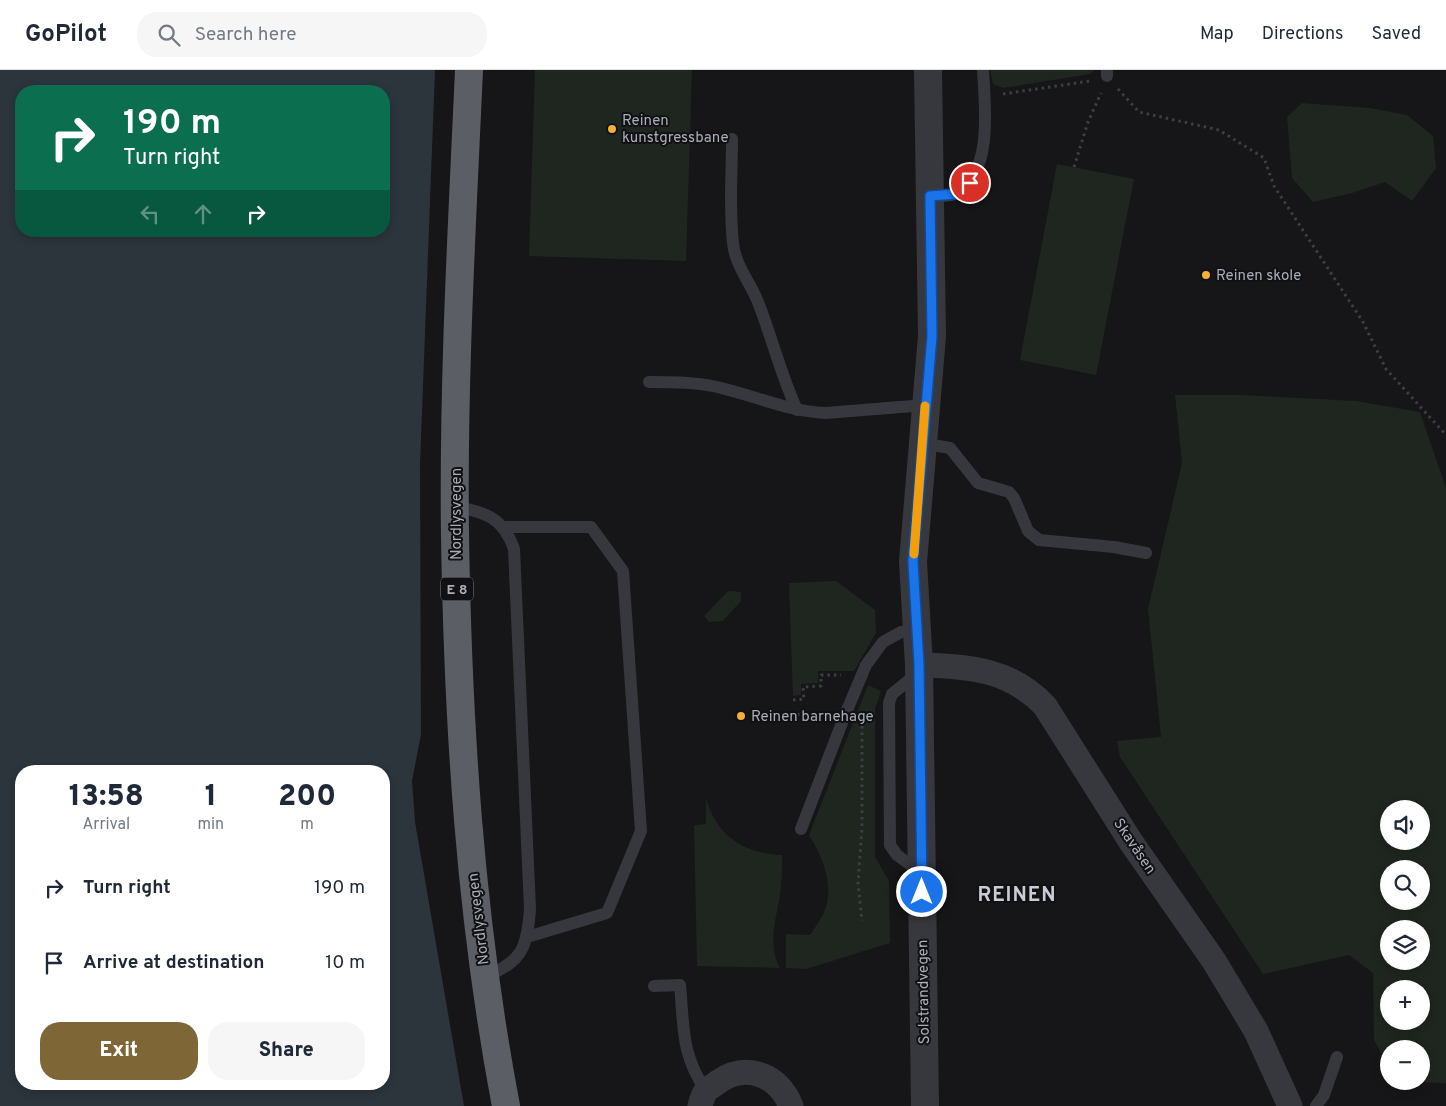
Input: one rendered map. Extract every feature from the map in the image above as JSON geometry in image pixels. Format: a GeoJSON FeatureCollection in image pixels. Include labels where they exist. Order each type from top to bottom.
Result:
{"type":"FeatureCollection","features":[{"type":"Feature","properties":{"kind":"highway","name":"Nordlysvegen"},"geometry":{"type":"LineString","coordinates":[[469,70],[461,262],[455,506],[462,752],[484,977],[506,1106]]}},
{"type":"Feature","properties":{"kind":"street","name":"Solstrandvegen"},"geometry":{"type":"LineString","coordinates":[[925,1106],[919,668],[914,554],[932,336],[928,70]]}},
{"type":"Feature","properties":{"kind":"street","name":"Skavåsen"},"geometry":{"type":"LineString","coordinates":[[919,668],[953,665],[1000,675],[1027,689],[1045,706],[1131,842],[1214,961],[1264,1048],[1290,1106]]}},
{"type":"Feature","properties":{"kind":"street"},"geometry":{"type":"LineString","coordinates":[[703,1099],[732,1074],[751,1073],[767,1077],[776,1083],[791,1106]]}},
{"type":"Feature","properties":{"kind":"lane"},"geometry":{"type":"LineString","coordinates":[[930,196],[956,194],[970,183],[980,164],[985,135],[983,70]]}},
{"type":"Feature","properties":{"kind":"lane"},"geometry":{"type":"LineString","coordinates":[[732,140],[733,244],[741,272],[756,299],[767,325],[796,410]]}},
{"type":"Feature","properties":{"kind":"lane"},"geometry":{"type":"LineString","coordinates":[[649,382],[703,384],[724,388],[782,408],[826,413],[925,405]]}},
{"type":"Feature","properties":{"kind":"lane"},"geometry":{"type":"LineString","coordinates":[[922,443],[950,448],[978,483],[1008,492],[1014,498],[1028,531],[1039,540],[1114,547],[1146,553]]}},
{"type":"Feature","properties":{"kind":"lane"},"geometry":{"type":"LineString","coordinates":[[455,506],[494,518],[504,527],[514,549],[518,693],[530,909],[527,936],[519,955],[510,965],[484,977]]}},
{"type":"Feature","properties":{"kind":"lane"},"geometry":{"type":"LineString","coordinates":[[504,527],[591,527],[623,571],[641,830],[606,913],[527,936]]}},
{"type":"Feature","properties":{"kind":"lane"},"geometry":{"type":"LineString","coordinates":[[801,829],[866,665],[883,642],[901,632],[918,631]]}},
{"type":"Feature","properties":{"kind":"lane"},"geometry":{"type":"LineString","coordinates":[[654,986],[680,986],[686,1051],[703,1099]]}},
{"type":"Feature","properties":{"kind":"lane"},"geometry":{"type":"LineString","coordinates":[[1316,1106],[1324,1095],[1337,1057]]}},
{"type":"Feature","properties":{"kind":"path"},"geometry":{"type":"LineString","coordinates":[[985,96],[1077,84],[1107,73]]}},
{"type":"Feature","properties":{"kind":"path"},"geometry":{"type":"LineString","coordinates":[[1074,167],[1088,122],[1107,73]]}},
{"type":"Feature","properties":{"kind":"path"},"geometry":{"type":"LineString","coordinates":[[1107,73],[1139,112],[1219,130],[1264,158],[1274,186],[1363,322],[1386,369],[1446,435]]}},
{"type":"Feature","properties":{"kind":"path"},"geometry":{"type":"LineString","coordinates":[[793,700],[804,699],[803,687],[821,686],[821,675],[842,675]]}},
{"type":"Feature","properties":{"kind":"path"},"geometry":{"type":"LineString","coordinates":[[771,715],[845,715],[860,718],[862,727],[862,828],[858,883],[862,921]]}},
{"type":"Feature","properties":{"kind":"shaded area"},"geometry":{"type":"Polygon","coordinates":[[[0,70],[435,70],[420,465],[421,734],[412,781],[415,822],[464,1106],[0,1106],[0,70]]]}},
{"type":"Feature","properties":{"kind":"shaded area","name":"Reinen kunstgressbane"},"geometry":{"type":"Polygon","coordinates":[[[535,70],[692,70],[686,261],[529,256],[535,70]]]}},
{"type":"Feature","properties":{"kind":"shaded area"},"geometry":{"type":"Polygon","coordinates":[[[990,70],[1095,70],[1090,74],[1003,88],[993,84],[990,70]]]}},
{"type":"Feature","properties":{"kind":"shaded area"},"geometry":{"type":"Polygon","coordinates":[[[1302,103],[1370,108],[1407,115],[1433,136],[1436,168],[1412,201],[1385,182],[1352,193],[1313,202],[1292,178],[1287,117],[1302,103]]]}},
{"type":"Feature","properties":{"kind":"shaded area"},"geometry":{"type":"Polygon","coordinates":[[[1057,164],[1134,179],[1096,375],[1020,360],[1057,164]]]}},
{"type":"Feature","properties":{"kind":"shaded area"},"geometry":{"type":"Polygon","coordinates":[[[1175,395],[1242,395],[1356,401],[1420,412],[1446,488],[1446,1083],[1430,1083],[1430,1040],[1380,1040],[1380,1051],[1374,1040],[1373,973],[1349,955],[1263,974],[1120,757],[1117,741],[1161,737],[1148,609],[1182,463],[1175,395]]]}},
{"type":"Feature","properties":{"kind":"shaded area"},"geometry":{"type":"Polygon","coordinates":[[[836,581],[875,610],[876,633],[854,671],[818,671],[818,683],[801,684],[801,695],[793,696],[789,583],[836,581]]]}},
{"type":"Feature","properties":{"kind":"shaded area"},"geometry":{"type":"Polygon","coordinates":[[[728,591],[741,592],[741,601],[723,621],[709,622],[704,616],[728,591]]]}},
{"type":"Feature","properties":{"kind":"shaded area"},"geometry":{"type":"Polygon","coordinates":[[[868,685],[881,691],[875,709],[875,857],[889,881],[890,943],[806,969],[786,968],[786,934],[810,935],[826,907],[828,888],[825,870],[809,835],[868,685]]]}},
{"type":"Feature","properties":{"kind":"shaded area"},"geometry":{"type":"Polygon","coordinates":[[[706,799],[717,824],[734,840],[755,851],[782,855],[781,890],[773,941],[776,959],[780,968],[697,966],[694,825],[706,824],[706,799]]]}},
{"type":"Feature","properties":{"kind":"slow traffic"},"geometry":{"type":"LineString","coordinates":[[914,554],[925,406]]}},
{"type":"Feature","properties":{"kind":"place","name":"Reinen kunstgressbane"},"geometry":{"type":"Point","coordinates":[612,129]}},
{"type":"Feature","properties":{"kind":"place","name":"Reinen skole"},"geometry":{"type":"Point","coordinates":[1206,275]}},
{"type":"Feature","properties":{"kind":"place","name":"Reinen barnehage"},"geometry":{"type":"Point","coordinates":[741,716]}},
{"type":"Feature","properties":{"kind":"district","name":"REINEN"},"geometry":{"type":"Point","coordinates":[1017,894]}},
{"type":"Feature","properties":{"kind":"route"},"geometry":{"type":"LineString","coordinates":[[922,892],[919,664],[913,562],[932,336],[930,196],[956,194],[970,183]]}}]}
